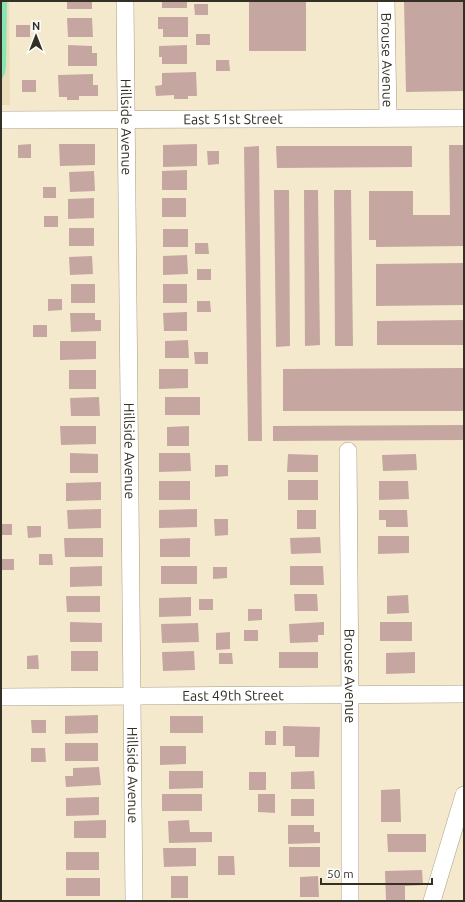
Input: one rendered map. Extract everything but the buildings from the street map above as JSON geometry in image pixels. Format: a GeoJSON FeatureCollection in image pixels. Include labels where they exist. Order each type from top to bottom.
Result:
{"type":"FeatureCollection","features":[{"type":"Feature","properties":{"kind":"street","name":"Hillside Avenue"},"geometry":{"type":"LineString","coordinates":[[125,1],[134,901]]}},
{"type":"Feature","properties":{"kind":"street","name":"Brouse Avenue"},"geometry":{"type":"LineString","coordinates":[[386,1],[388,118]]}},
{"type":"Feature","properties":{"kind":"street","name":"East 51st Street"},"geometry":{"type":"LineString","coordinates":[[1,120],[464,118]]}},
{"type":"Feature","properties":{"kind":"street","name":"Brouse Avenue"},"geometry":{"type":"LineString","coordinates":[[348,451],[350,901]]}},
{"type":"Feature","properties":{"kind":"street","name":"East 49th Street"},"geometry":{"type":"LineString","coordinates":[[1,697],[464,694]]}},
{"type":"Feature","properties":{"kind":"street"},"geometry":{"type":"LineString","coordinates":[[432,901],[464,795]]}},
{"type":"Feature","properties":{"kind":"shaded area"},"geometry":{"type":"Polygon","coordinates":[[[1,1],[9,1],[10,105],[1,105],[1,1]]]}},
{"type":"Feature","properties":{"kind":"green space"},"geometry":{"type":"Polygon","coordinates":[[[1,1],[7,1],[6,66],[5,73],[1,81],[2,65],[1,1]]]}}]}
